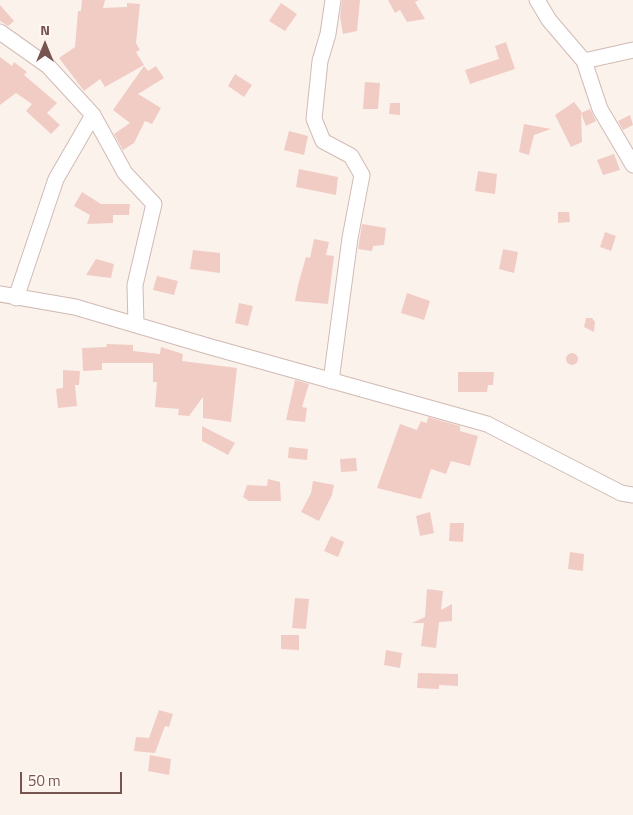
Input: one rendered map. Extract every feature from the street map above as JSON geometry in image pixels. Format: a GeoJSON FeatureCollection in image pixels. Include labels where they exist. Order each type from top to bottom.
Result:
{"type":"FeatureCollection","features":[{"type":"Feature","properties":{"kind":"street"},"geometry":{"type":"LineString","coordinates":[[331,380],[350,238],[362,175],[351,156],[323,142],[314,119],[320,62],[328,34],[333,0]]}},
{"type":"Feature","properties":{"kind":"street"},"geometry":{"type":"LineString","coordinates":[[537,0],[555,27],[584,62],[600,109],[633,165]]}},
{"type":"Feature","properties":{"kind":"street"},"geometry":{"type":"LineString","coordinates":[[0,32],[48,66],[93,115],[125,173],[154,204],[147,244],[135,285],[136,325]]}},
{"type":"Feature","properties":{"kind":"street"},"geometry":{"type":"LineString","coordinates":[[584,62],[633,50]]}},
{"type":"Feature","properties":{"kind":"street"},"geometry":{"type":"LineString","coordinates":[[16,298],[56,179],[93,115]]}},
{"type":"Feature","properties":{"kind":"street"},"geometry":{"type":"LineString","coordinates":[[0,294],[75,307],[487,424],[621,493],[633,494]]}},
{"type":"Feature","properties":{"kind":"building"},"geometry":{"type":"Polygon","coordinates":[[[82,0],[105,0],[103,8],[127,7],[127,3],[140,4],[136,43],[140,50],[136,52],[144,65],[105,87],[100,79],[84,91],[59,58],[75,47],[78,11],[81,11],[82,0]]]}},
{"type":"Feature","properties":{"kind":"building"},"geometry":{"type":"Polygon","coordinates":[[[342,0],[360,0],[357,31],[343,34],[340,17],[342,0]]]}},
{"type":"Feature","properties":{"kind":"building"},"geometry":{"type":"Polygon","coordinates":[[[388,0],[419,0],[415,2],[425,19],[407,22],[400,10],[395,13],[388,0]]]}},
{"type":"Feature","properties":{"kind":"building"},"geometry":{"type":"Polygon","coordinates":[[[281,3],[297,14],[285,31],[269,21],[281,3]]]}},
{"type":"Feature","properties":{"kind":"building"},"geometry":{"type":"Polygon","coordinates":[[[0,5],[14,21],[8,26],[0,21],[0,5]]]}},
{"type":"Feature","properties":{"kind":"building"},"geometry":{"type":"Polygon","coordinates":[[[506,42],[515,69],[470,84],[465,70],[499,59],[495,46],[506,42]]]}},
{"type":"Feature","properties":{"kind":"building"},"geometry":{"type":"Polygon","coordinates":[[[0,57],[12,66],[14,62],[27,72],[24,75],[57,103],[47,113],[60,125],[51,134],[26,111],[32,104],[16,93],[0,105],[0,57]]]}},
{"type":"Feature","properties":{"kind":"building"},"geometry":{"type":"Polygon","coordinates":[[[144,66],[148,71],[156,66],[164,78],[138,94],[161,108],[152,124],[145,121],[134,143],[123,150],[114,134],[130,123],[113,110],[144,66]]]}},
{"type":"Feature","properties":{"kind":"building"},"geometry":{"type":"Polygon","coordinates":[[[235,74],[252,85],[244,97],[228,86],[235,74]]]}},
{"type":"Feature","properties":{"kind":"building"},"geometry":{"type":"Polygon","coordinates":[[[365,82],[380,83],[378,109],[363,109],[365,82]]]}},
{"type":"Feature","properties":{"kind":"building"},"geometry":{"type":"Polygon","coordinates":[[[574,102],[581,111],[582,142],[571,147],[555,115],[574,102]]]}},
{"type":"Feature","properties":{"kind":"building"},"geometry":{"type":"Polygon","coordinates":[[[390,103],[400,103],[400,115],[389,114],[390,103]]]}},
{"type":"Feature","properties":{"kind":"building"},"geometry":{"type":"Polygon","coordinates":[[[590,109],[596,121],[586,126],[581,113],[590,109]]]}},
{"type":"Feature","properties":{"kind":"building"},"geometry":{"type":"Polygon","coordinates":[[[630,115],[633,125],[623,130],[618,121],[630,115]]]}},
{"type":"Feature","properties":{"kind":"building"},"geometry":{"type":"Polygon","coordinates":[[[524,124],[551,129],[534,135],[529,155],[519,152],[524,124]]]}},
{"type":"Feature","properties":{"kind":"building"},"geometry":{"type":"Polygon","coordinates":[[[289,131],[308,136],[304,155],[284,150],[289,131]]]}},
{"type":"Feature","properties":{"kind":"building"},"geometry":{"type":"Polygon","coordinates":[[[614,154],[620,170],[603,175],[597,160],[614,154]]]}},
{"type":"Feature","properties":{"kind":"building"},"geometry":{"type":"Polygon","coordinates":[[[299,169],[338,177],[336,195],[296,187],[299,169]]]}},
{"type":"Feature","properties":{"kind":"building"},"geometry":{"type":"Polygon","coordinates":[[[478,171],[497,174],[495,194],[475,191],[478,171]]]}},
{"type":"Feature","properties":{"kind":"building"},"geometry":{"type":"Polygon","coordinates":[[[82,192],[101,204],[130,204],[129,215],[113,215],[113,223],[87,224],[90,215],[74,206],[82,192]]]}},
{"type":"Feature","properties":{"kind":"building"},"geometry":{"type":"Polygon","coordinates":[[[558,212],[569,212],[570,222],[558,223],[558,212]]]}},
{"type":"Feature","properties":{"kind":"building"},"geometry":{"type":"Polygon","coordinates":[[[362,224],[386,228],[384,245],[373,246],[372,251],[358,249],[362,224]]]}},
{"type":"Feature","properties":{"kind":"building"},"geometry":{"type":"Polygon","coordinates":[[[605,232],[616,236],[611,251],[600,247],[605,232]]]}},
{"type":"Feature","properties":{"kind":"building"},"geometry":{"type":"Polygon","coordinates":[[[314,239],[329,242],[326,255],[334,256],[328,304],[295,301],[306,257],[310,258],[314,239]]]}},
{"type":"Feature","properties":{"kind":"building"},"geometry":{"type":"Polygon","coordinates":[[[503,249],[518,252],[514,273],[499,269],[503,249]]]}},
{"type":"Feature","properties":{"kind":"building"},"geometry":{"type":"Polygon","coordinates":[[[193,250],[220,253],[220,273],[190,269],[193,250]]]}},
{"type":"Feature","properties":{"kind":"building"},"geometry":{"type":"Polygon","coordinates":[[[96,259],[114,264],[111,278],[86,275],[96,259]]]}},
{"type":"Feature","properties":{"kind":"building"},"geometry":{"type":"Polygon","coordinates":[[[157,276],[178,281],[174,295],[153,290],[157,276]]]}},
{"type":"Feature","properties":{"kind":"building"},"geometry":{"type":"Polygon","coordinates":[[[407,293],[430,301],[424,320],[401,313],[407,293]]]}},
{"type":"Feature","properties":{"kind":"building"},"geometry":{"type":"Polygon","coordinates":[[[239,303],[253,306],[248,326],[235,323],[239,303]]]}},
{"type":"Feature","properties":{"kind":"building"},"geometry":{"type":"Polygon","coordinates":[[[586,318],[592,318],[595,322],[594,332],[584,327],[586,318]]]}},
{"type":"Feature","properties":{"kind":"building"},"geometry":{"type":"Polygon","coordinates":[[[107,344],[133,345],[133,351],[160,354],[161,347],[183,354],[182,361],[237,368],[231,422],[203,418],[203,397],[189,416],[178,415],[179,409],[155,407],[157,382],[153,382],[153,363],[102,363],[102,370],[83,371],[82,348],[106,347],[107,344]]]}},
{"type":"Feature","properties":{"kind":"building"},"geometry":{"type":"Polygon","coordinates":[[[570,353],[574,353],[578,359],[574,365],[570,365],[566,361],[566,357],[570,353]]]}},
{"type":"Feature","properties":{"kind":"building"},"geometry":{"type":"Polygon","coordinates":[[[63,370],[80,371],[79,385],[75,385],[77,406],[58,408],[56,389],[63,388],[63,370]]]}},
{"type":"Feature","properties":{"kind":"building"},"geometry":{"type":"Polygon","coordinates":[[[458,372],[494,372],[493,385],[488,385],[487,392],[458,392],[458,372]]]}},
{"type":"Feature","properties":{"kind":"building"},"geometry":{"type":"Polygon","coordinates":[[[295,380],[309,384],[302,407],[307,408],[305,422],[286,420],[295,380]]]}},
{"type":"Feature","properties":{"kind":"building"},"geometry":{"type":"Polygon","coordinates":[[[428,417],[460,426],[460,431],[478,436],[470,466],[451,461],[446,474],[431,469],[421,499],[377,488],[400,424],[417,430],[421,421],[427,423],[428,417]]]}},
{"type":"Feature","properties":{"kind":"building"},"geometry":{"type":"Polygon","coordinates":[[[202,426],[235,443],[228,455],[202,441],[202,426]]]}},
{"type":"Feature","properties":{"kind":"building"},"geometry":{"type":"Polygon","coordinates":[[[289,447],[308,449],[307,460],[288,458],[289,447]]]}},
{"type":"Feature","properties":{"kind":"building"},"geometry":{"type":"Polygon","coordinates":[[[356,458],[357,471],[341,472],[340,459],[356,458]]]}},
{"type":"Feature","properties":{"kind":"building"},"geometry":{"type":"Polygon","coordinates":[[[268,479],[280,482],[281,501],[249,501],[243,497],[247,485],[267,486],[268,479]]]}},
{"type":"Feature","properties":{"kind":"building"},"geometry":{"type":"Polygon","coordinates":[[[313,481],[334,485],[332,495],[319,521],[301,512],[311,493],[313,481]]]}},
{"type":"Feature","properties":{"kind":"building"},"geometry":{"type":"Polygon","coordinates":[[[430,512],[434,533],[420,536],[416,516],[430,512]]]}},
{"type":"Feature","properties":{"kind":"building"},"geometry":{"type":"Polygon","coordinates":[[[450,523],[464,523],[463,542],[449,541],[450,523]]]}},
{"type":"Feature","properties":{"kind":"building"},"geometry":{"type":"Polygon","coordinates":[[[331,536],[344,542],[338,557],[324,551],[331,536]]]}},
{"type":"Feature","properties":{"kind":"building"},"geometry":{"type":"Polygon","coordinates":[[[570,552],[584,554],[583,571],[568,569],[570,552]]]}},
{"type":"Feature","properties":{"kind":"building"},"geometry":{"type":"Polygon","coordinates":[[[427,589],[443,591],[441,610],[452,604],[452,621],[439,622],[436,648],[421,646],[424,623],[412,623],[425,617],[427,589]]]}},
{"type":"Feature","properties":{"kind":"building"},"geometry":{"type":"Polygon","coordinates":[[[295,598],[309,599],[306,629],[292,628],[295,598]]]}},
{"type":"Feature","properties":{"kind":"building"},"geometry":{"type":"Polygon","coordinates":[[[281,635],[299,635],[299,650],[281,649],[281,635]]]}},
{"type":"Feature","properties":{"kind":"building"},"geometry":{"type":"Polygon","coordinates":[[[386,650],[402,653],[400,668],[384,665],[386,650]]]}},
{"type":"Feature","properties":{"kind":"building"},"geometry":{"type":"Polygon","coordinates":[[[418,673],[458,674],[458,686],[439,685],[439,689],[417,688],[418,673]]]}},
{"type":"Feature","properties":{"kind":"building"},"geometry":{"type":"Polygon","coordinates":[[[159,710],[173,714],[169,727],[165,726],[155,753],[134,751],[136,737],[149,738],[159,710]]]}},
{"type":"Feature","properties":{"kind":"building"},"geometry":{"type":"Polygon","coordinates":[[[150,755],[171,759],[169,775],[148,771],[150,755]]]}}]}
